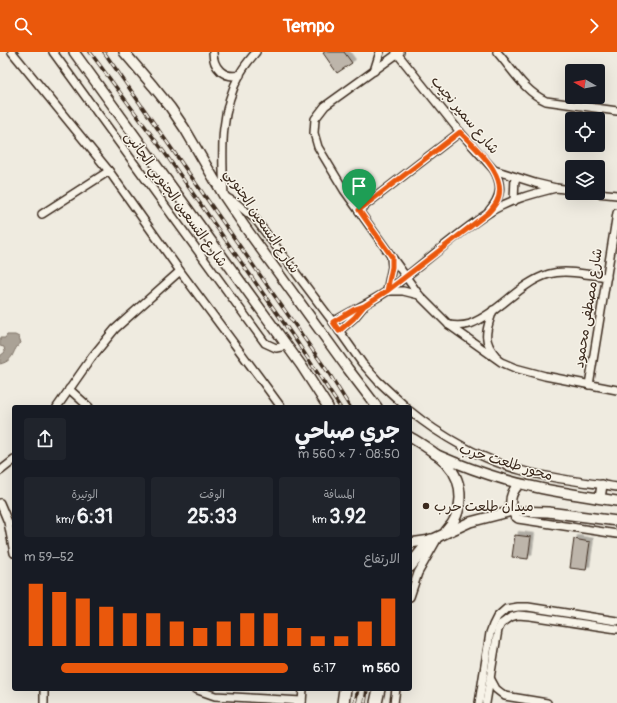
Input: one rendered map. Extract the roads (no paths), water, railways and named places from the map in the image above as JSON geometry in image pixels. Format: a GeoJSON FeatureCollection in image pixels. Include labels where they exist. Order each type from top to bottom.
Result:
{"type":"FeatureCollection","features":[{"type":"Feature","properties":{"kind":"highway"},"geometry":{"type":"LineString","coordinates":[[412,564],[438,537]]}},
{"type":"Feature","properties":{"kind":"highway"},"geometry":{"type":"LineString","coordinates":[[343,703],[346,691]]}},
{"type":"Feature","properties":{"kind":"highway"},"geometry":{"type":"LineString","coordinates":[[376,703],[379,691]]}},
{"type":"Feature","properties":{"kind":"main road"},"geometry":{"type":"LineString","coordinates":[[74,52],[313,382],[327,405]]}},
{"type":"Feature","properties":{"kind":"main road","name":"شارع التسعين الجنوبي"},"geometry":{"type":"LineString","coordinates":[[124,52],[174,113],[224,196],[374,405]]}},
{"type":"Feature","properties":{"kind":"main road"},"geometry":{"type":"LineString","coordinates":[[412,438],[448,465],[460,490],[460,505],[452,525],[438,537]]}},
{"type":"Feature","properties":{"kind":"main road","name":"محور طلعت حرب"},"geometry":{"type":"LineString","coordinates":[[435,454],[479,471],[519,484],[617,501]]}},
{"type":"Feature","properties":{"kind":"main road"},"geometry":{"type":"LineString","coordinates":[[512,511],[510,499],[512,493],[519,484]]}},
{"type":"Feature","properties":{"kind":"main road"},"geometry":{"type":"LineString","coordinates":[[600,498],[602,485]]}},
{"type":"Feature","properties":{"kind":"main road"},"geometry":{"type":"LineString","coordinates":[[412,543],[438,537],[478,519],[512,511],[548,512],[617,521]]}},
{"type":"Feature","properties":{"kind":"street"},"geometry":{"type":"LineString","coordinates":[[12,52],[109,171],[180,271],[280,405]]}},
{"type":"Feature","properties":{"kind":"street","name":"شارع التسعين الجنوبي الجانبى"},"geometry":{"type":"LineString","coordinates":[[52,52],[265,343],[276,348],[286,346]]}},
{"type":"Feature","properties":{"kind":"street"},"geometry":{"type":"LineString","coordinates":[[213,52],[214,61],[217,68],[230,76],[240,75]]}},
{"type":"Feature","properties":{"kind":"street"},"geometry":{"type":"LineString","coordinates":[[256,52],[240,75],[233,89],[225,119],[222,146],[224,196],[236,203],[256,220],[362,363],[378,381],[404,405]]}},
{"type":"Feature","properties":{"kind":"street"},"geometry":{"type":"LineString","coordinates":[[374,72],[380,52]]}},
{"type":"Feature","properties":{"kind":"street"},"geometry":{"type":"LineString","coordinates":[[498,52],[528,89],[538,98],[546,101],[617,111]]}},
{"type":"Feature","properties":{"kind":"street"},"geometry":{"type":"LineString","coordinates":[[398,53],[374,72],[325,106],[315,119],[314,132],[318,147],[344,190],[419,295],[449,325],[501,362],[515,368],[545,376],[617,390]]}},
{"type":"Feature","properties":{"kind":"street","name":"شارع سمير نجيب"},"geometry":{"type":"LineString","coordinates":[[398,53],[460,132],[494,170],[515,177],[565,189]]}},
{"type":"Feature","properties":{"kind":"street"},"geometry":{"type":"LineString","coordinates":[[359,210],[460,132]]}},
{"type":"Feature","properties":{"kind":"street"},"geometry":{"type":"LineString","coordinates":[[488,213],[497,202],[500,188],[499,179],[494,170]]}},
{"type":"Feature","properties":{"kind":"street"},"geometry":{"type":"LineString","coordinates":[[42,214],[109,171]]}},
{"type":"Feature","properties":{"kind":"street"},"geometry":{"type":"LineString","coordinates":[[514,201],[515,177]]}},
{"type":"Feature","properties":{"kind":"street"},"geometry":{"type":"LineString","coordinates":[[333,322],[355,309],[364,306],[387,291],[488,213],[527,196],[556,188]]}},
{"type":"Feature","properties":{"kind":"street"},"geometry":{"type":"LineString","coordinates":[[605,194],[617,196]]}},
{"type":"Feature","properties":{"kind":"street","name":"شارع مصطفى محمود"},"geometry":{"type":"LineString","coordinates":[[589,385],[617,212]]}},
{"type":"Feature","properties":{"kind":"street"},"geometry":{"type":"LineString","coordinates":[[387,291],[392,267],[392,257]]}},
{"type":"Feature","properties":{"kind":"street"},"geometry":{"type":"LineString","coordinates":[[58,405],[92,357],[115,329],[180,271]]}},
{"type":"Feature","properties":{"kind":"street"},"geometry":{"type":"LineString","coordinates":[[449,325],[462,326],[482,318],[536,279],[548,274],[560,272],[607,277]]}},
{"type":"Feature","properties":{"kind":"street"},"geometry":{"type":"LineString","coordinates":[[387,291],[403,291],[419,295]]}},
{"type":"Feature","properties":{"kind":"street"},"geometry":{"type":"LineString","coordinates":[[339,331],[354,318],[364,306]]}},
{"type":"Feature","properties":{"kind":"street"},"geometry":{"type":"LineString","coordinates":[[493,310],[488,326],[487,343],[501,362]]}},
{"type":"Feature","properties":{"kind":"street"},"geometry":{"type":"LineString","coordinates":[[70,389],[87,405]]}},
{"type":"Feature","properties":{"kind":"street"},"geometry":{"type":"LineString","coordinates":[[412,412],[459,444],[503,464],[520,470],[617,487]]}},
{"type":"Feature","properties":{"kind":"street"},"geometry":{"type":"LineString","coordinates":[[0,471],[12,462]]}},
{"type":"Feature","properties":{"kind":"street"},"geometry":{"type":"LineString","coordinates":[[0,504],[8,522],[12,543]]}},
{"type":"Feature","properties":{"kind":"street"},"geometry":{"type":"LineString","coordinates":[[512,511],[514,516],[518,519],[617,534]]}},
{"type":"Feature","properties":{"kind":"street"},"geometry":{"type":"LineString","coordinates":[[412,591],[418,573],[438,537]]}},
{"type":"Feature","properties":{"kind":"street"},"geometry":{"type":"LineString","coordinates":[[479,703],[490,633],[497,617],[503,611],[512,607],[528,607],[617,629]]}},
{"type":"Feature","properties":{"kind":"street"},"geometry":{"type":"LineString","coordinates":[[486,703],[498,630],[505,620],[518,615],[525,615],[581,620],[617,621]]}},
{"type":"Feature","properties":{"kind":"street"},"geometry":{"type":"LineString","coordinates":[[490,678],[496,689],[505,696],[547,703]]}},
{"type":"Feature","properties":{"kind":"street"},"geometry":{"type":"LineString","coordinates":[[44,691],[44,703]]}},
{"type":"Feature","properties":{"kind":"street"},"geometry":{"type":"LineString","coordinates":[[201,691],[215,696],[302,702],[303,691]]}},
{"type":"Feature","properties":{"kind":"street"},"geometry":{"type":"LineString","coordinates":[[394,703],[396,691]]}},
{"type":"Feature","properties":{"kind":"railway"},"geometry":{"type":"LineString","coordinates":[[90,52],[164,152],[295,339],[339,405]]}},
{"type":"Feature","properties":{"kind":"railway"},"geometry":{"type":"LineString","coordinates":[[104,52],[330,375],[349,405]]}},
{"type":"Feature","properties":{"kind":"railway"},"geometry":{"type":"LineString","coordinates":[[355,703],[358,691]]}},
{"type":"Feature","properties":{"kind":"railway"},"geometry":{"type":"LineString","coordinates":[[365,703],[367,691]]}},
{"type":"Feature","properties":{"kind":"place","name":"ميدان طلعت حرب"},"geometry":{"type":"Point","coordinates":[426,506]}}]}
